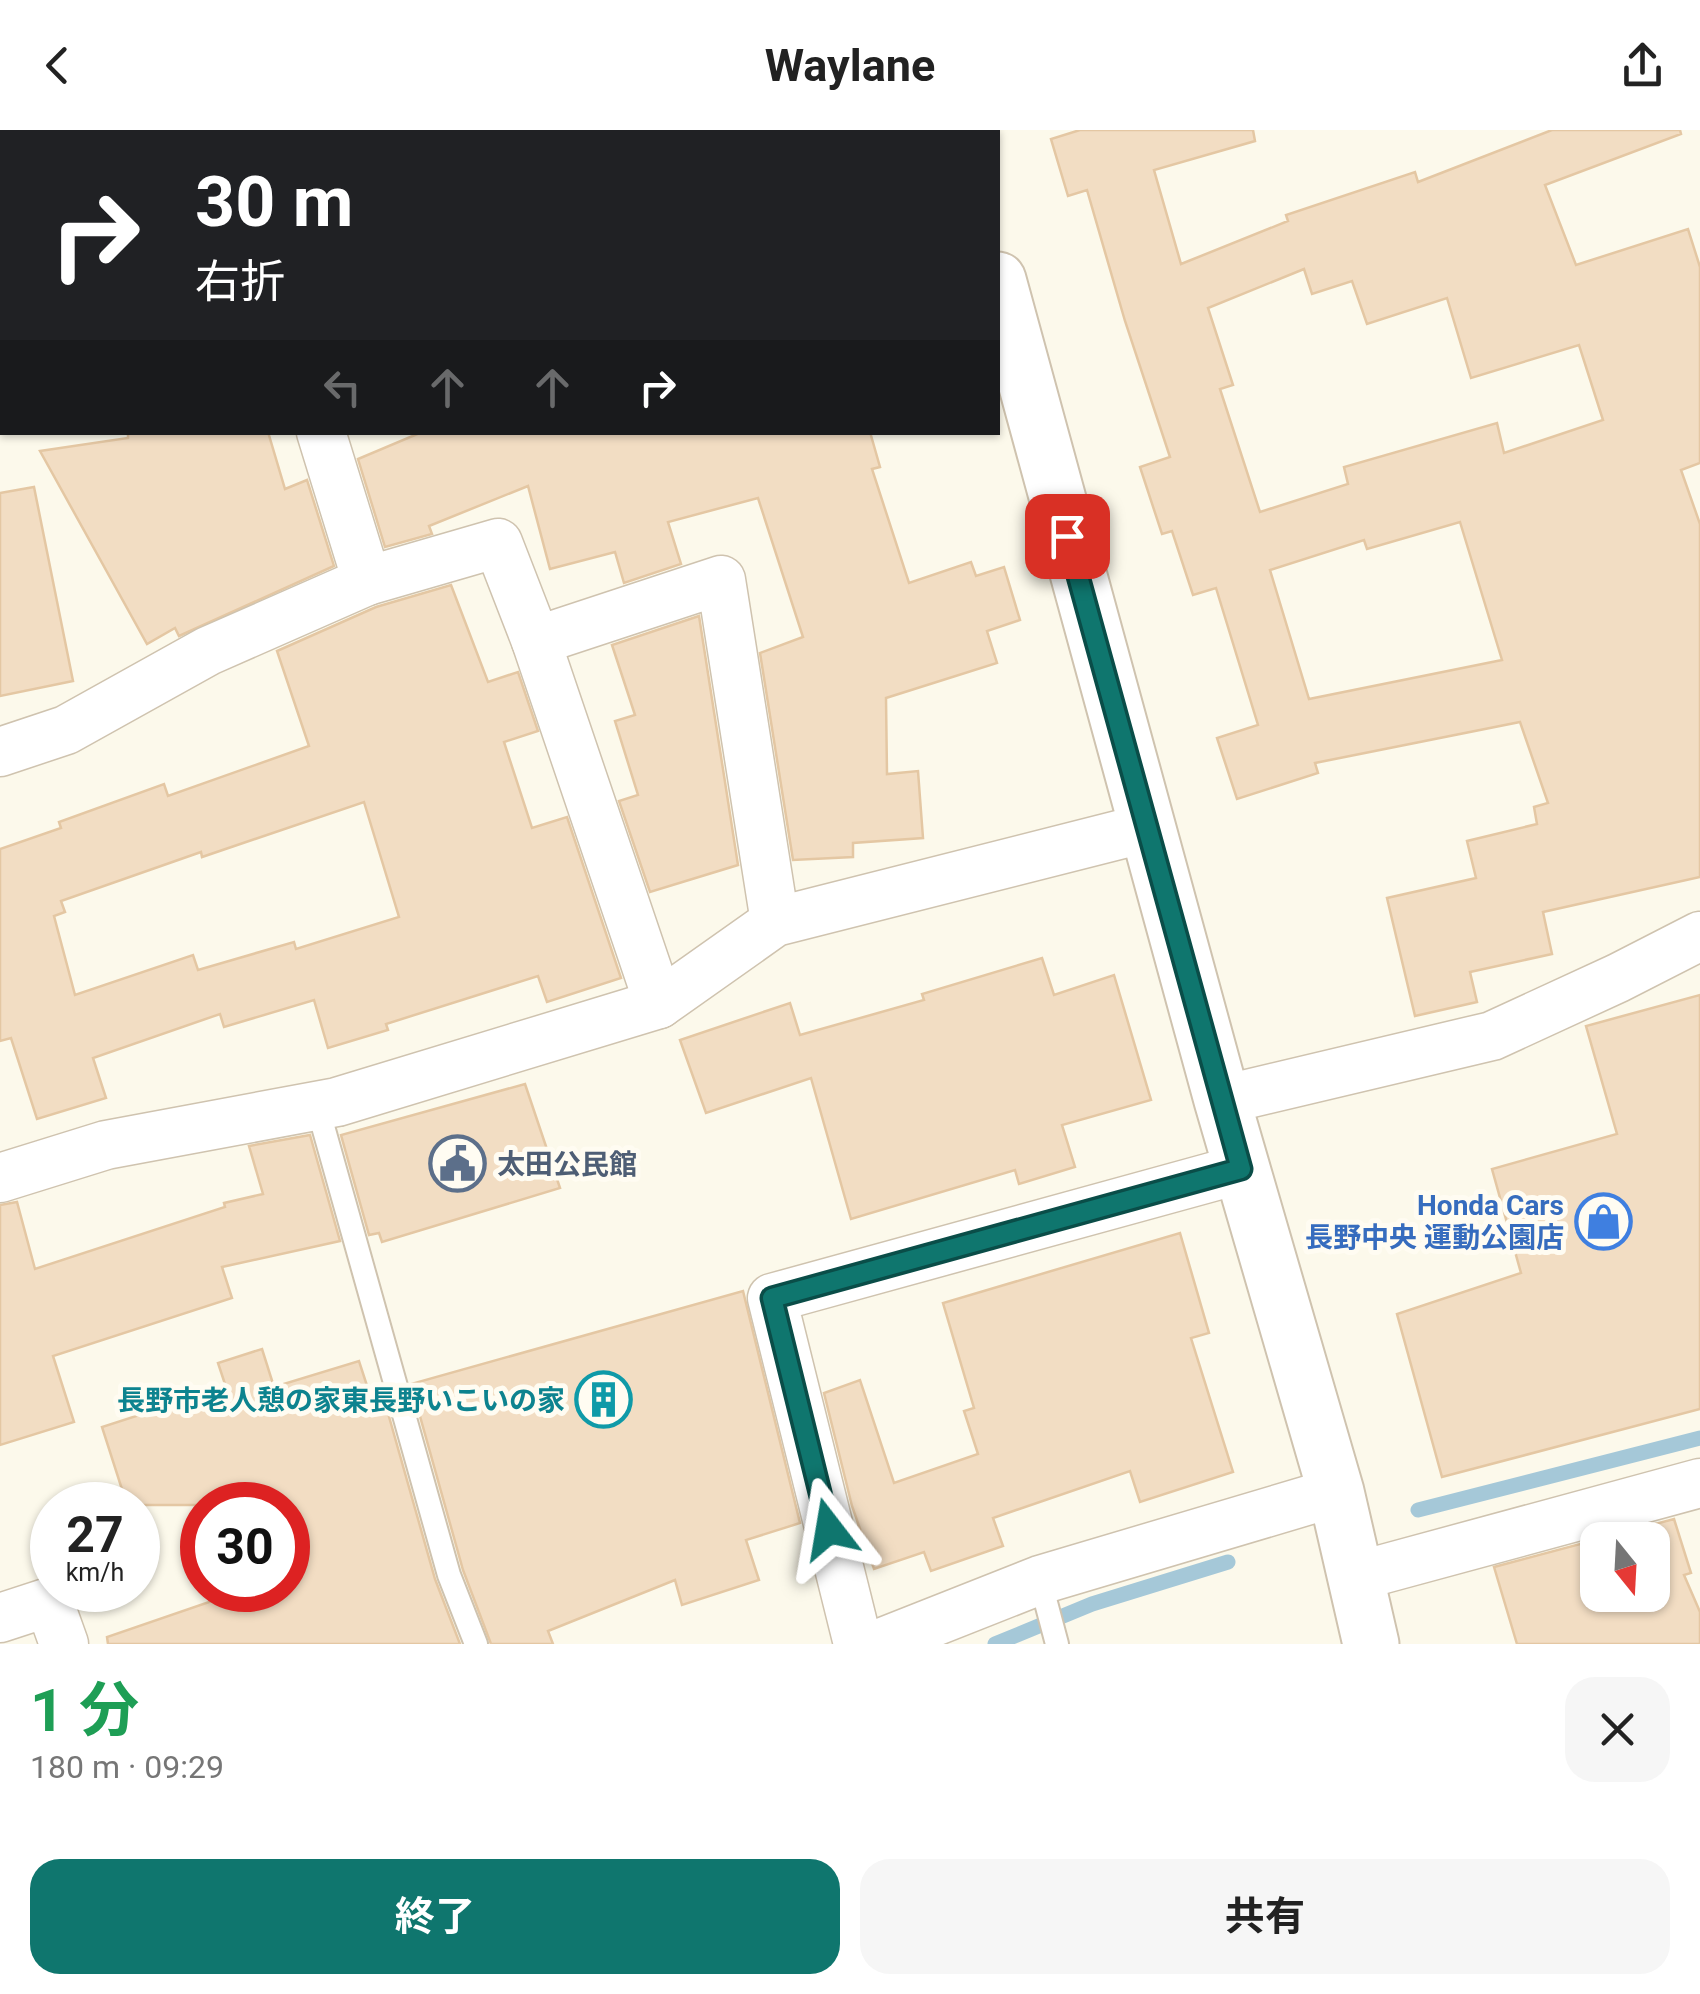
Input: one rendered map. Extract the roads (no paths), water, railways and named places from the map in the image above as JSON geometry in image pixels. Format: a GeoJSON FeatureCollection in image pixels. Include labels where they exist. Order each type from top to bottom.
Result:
{"type":"FeatureCollection","features":[{"type":"Feature","properties":{"kind":"street"},"geometry":{"type":"LineString","coordinates":[[1000,287],[1241,1169],[1336,1492],[1372,1644]]}},
{"type":"Feature","properties":{"kind":"street"},"geometry":{"type":"LineString","coordinates":[[323,435],[368,581]]}},
{"type":"Feature","properties":{"kind":"street"},"geometry":{"type":"LineString","coordinates":[[0,752],[66,730],[208,651],[368,581],[498,543],[536,641],[659,1004]]}},
{"type":"Feature","properties":{"kind":"street"},"geometry":{"type":"LineString","coordinates":[[536,641],[720,580],[775,922]]}},
{"type":"Feature","properties":{"kind":"street"},"geometry":{"type":"LineString","coordinates":[[0,1178],[106,1145],[317,1106],[659,1004],[775,922],[1146,828]]}},
{"type":"Feature","properties":{"kind":"street"},"geometry":{"type":"LineString","coordinates":[[1222,1100],[1492,1036],[1700,936]]}},
{"type":"Feature","properties":{"kind":"street"},"geometry":{"type":"LineString","coordinates":[[858,1644],[772,1298],[1241,1169]]}},
{"type":"Feature","properties":{"kind":"street"},"geometry":{"type":"LineString","coordinates":[[1354,1577],[1700,1483]]}},
{"type":"Feature","properties":{"kind":"street"},"geometry":{"type":"LineString","coordinates":[[878,1644],[1336,1492]]}},
{"type":"Feature","properties":{"kind":"street"},"geometry":{"type":"LineString","coordinates":[[0,1618],[49,1602],[64,1644]]}},
{"type":"Feature","properties":{"kind":"lane"},"geometry":{"type":"LineString","coordinates":[[317,1106],[449,1575],[476,1644]]}},
{"type":"Feature","properties":{"kind":"lane"},"geometry":{"type":"LineString","coordinates":[[1041,1587],[1056,1639]]}},
{"type":"Feature","properties":{"kind":"waterway"},"geometry":{"type":"LineString","coordinates":[[1418,1510],[1700,1438]]}},
{"type":"Feature","properties":{"kind":"waterway"},"geometry":{"type":"LineString","coordinates":[[995,1644],[1092,1604],[1228,1562]]}},
{"type":"Feature","properties":{"kind":"place","name":"太田公民館"},"geometry":{"type":"Point","coordinates":[458,1164]}},
{"type":"Feature","properties":{"kind":"place","name":"Honda Cars 長野中央 運動公園店"},"geometry":{"type":"Point","coordinates":[1603,1221]}},
{"type":"Feature","properties":{"kind":"place","name":"長野市老人憩の家東長野いこいの家"},"geometry":{"type":"Point","coordinates":[604,1400]}}]}
